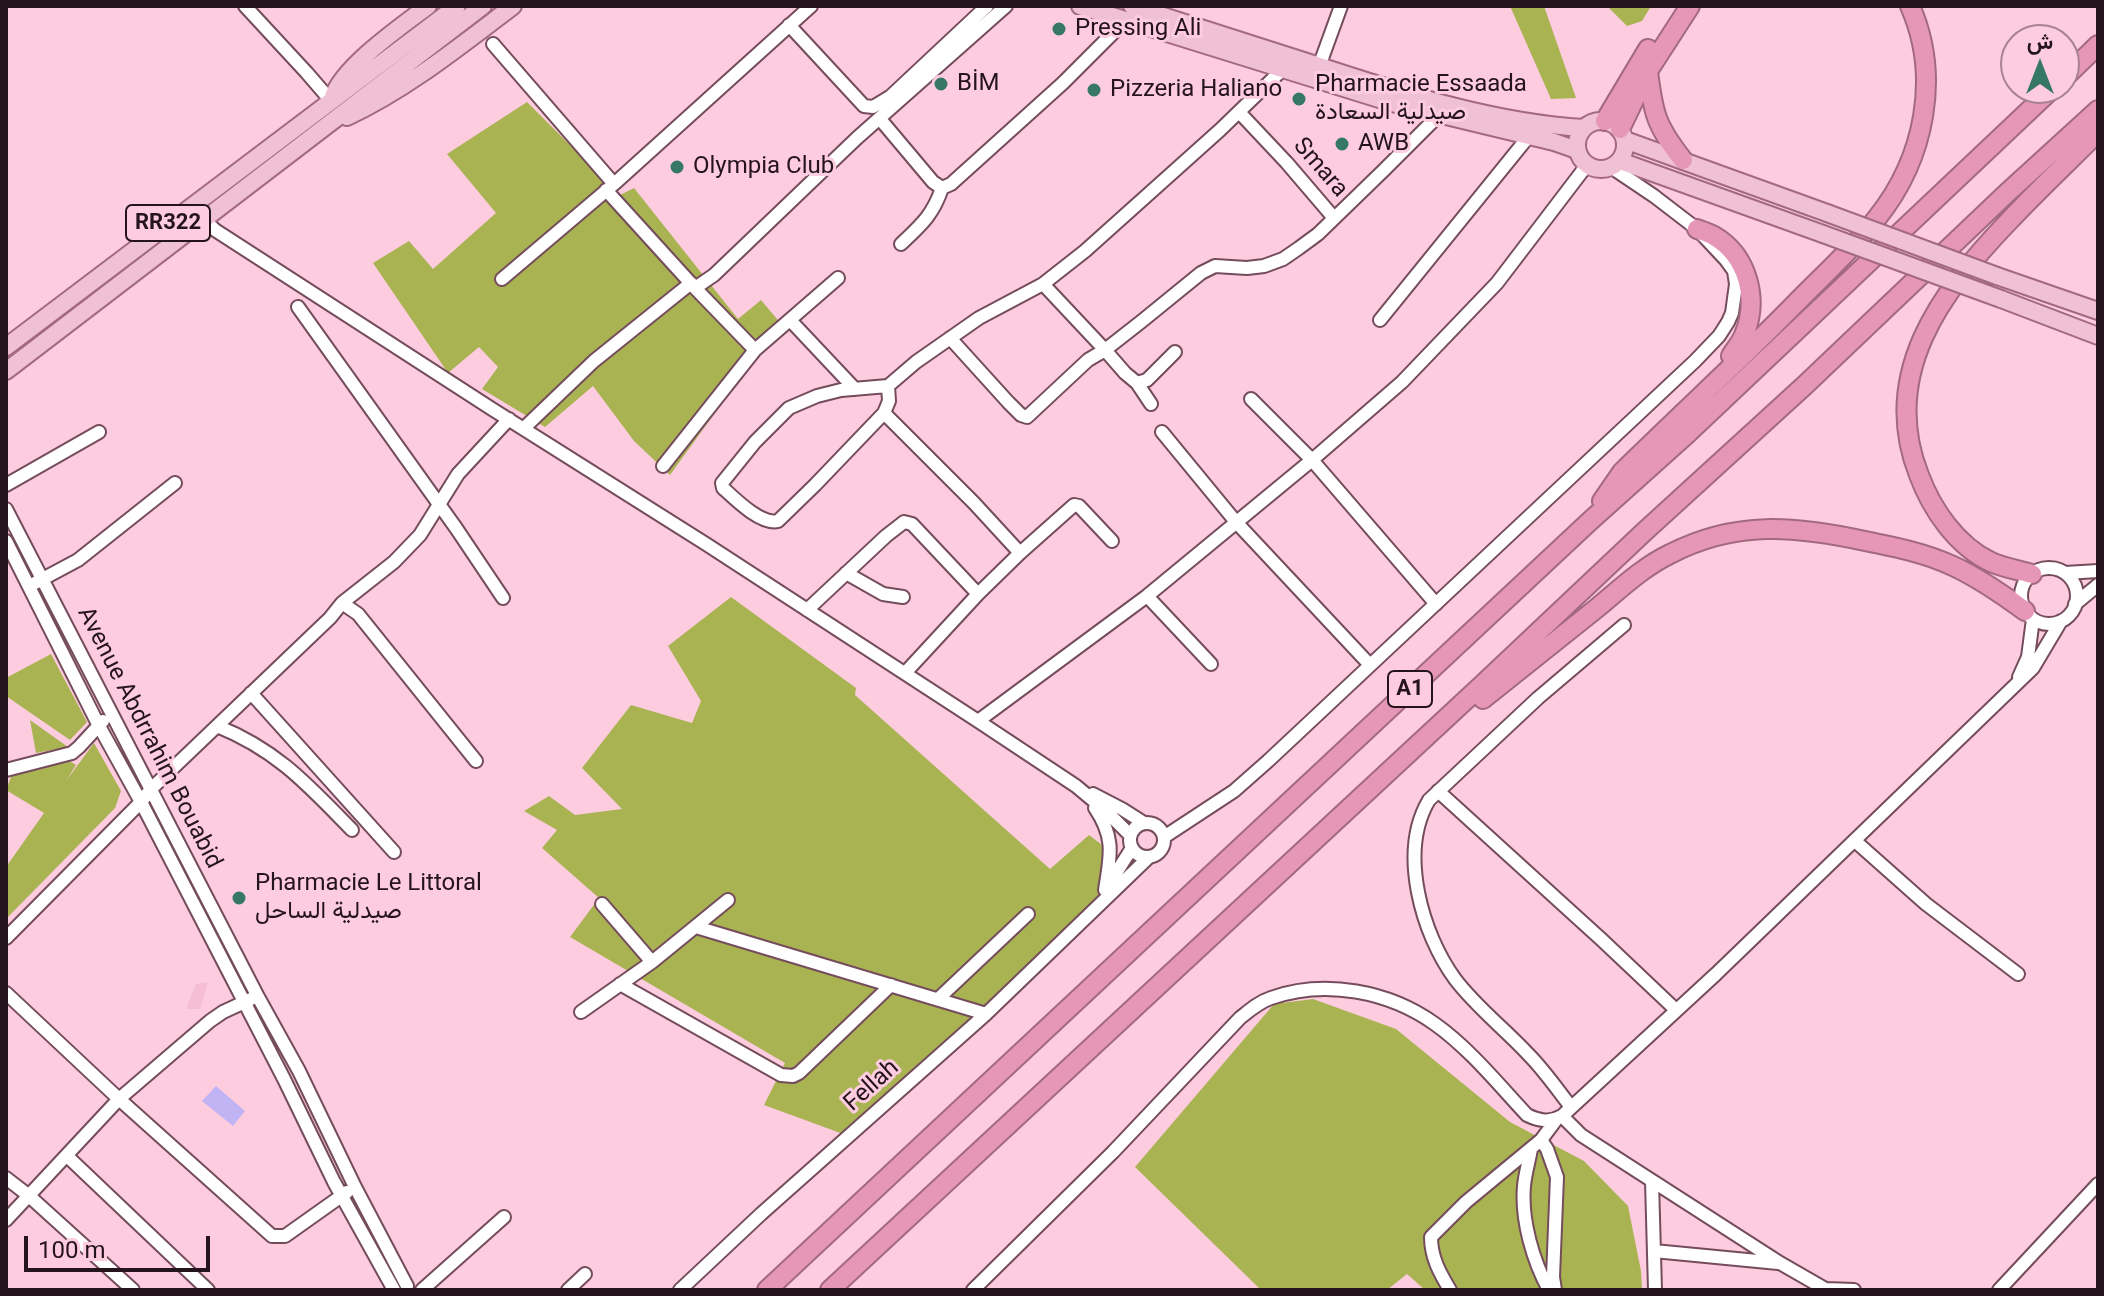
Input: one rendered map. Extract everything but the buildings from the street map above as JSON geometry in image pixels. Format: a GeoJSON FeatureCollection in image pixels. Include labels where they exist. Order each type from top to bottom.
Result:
{"type":"FeatureCollection","features":[{"type":"Feature","properties":{"kind":"highway"},"geometry":{"type":"LineString","coordinates":[[1617,130],[1674,6]]}},
{"type":"Feature","properties":{"kind":"highway"},"geometry":{"type":"LineString","coordinates":[[1617,130],[1648,71],[1690,6]]}},
{"type":"Feature","properties":{"kind":"highway"},"geometry":{"type":"LineString","coordinates":[[1590,521],[1622,472],[1710,389],[1878,217],[1900,182],[1924,119],[1927,91],[1920,27],[1910,6]]}},
{"type":"Feature","properties":{"kind":"highway"},"geometry":{"type":"LineString","coordinates":[[2080,62],[2098,45]]}},
{"type":"Feature","properties":{"kind":"highway"},"geometry":{"type":"LineString","coordinates":[[1648,71],[1653,111],[1667,140],[1683,160]]}},
{"type":"Feature","properties":{"kind":"highway","name":"A1"},"geometry":{"type":"LineString","coordinates":[[767,1290],[1590,521],[1699,423],[2036,104]]}},
{"type":"Feature","properties":{"kind":"highway","name":"A1"},"geometry":{"type":"LineString","coordinates":[[830,1290],[2098,110]]}},
{"type":"Feature","properties":{"kind":"highway"},"geometry":{"type":"LineString","coordinates":[[2032,574],[1980,556],[1960,539],[1938,513],[1922,483],[1911,451],[1906,421],[1907,390],[1921,341],[1953,284],[1992,239],[2098,132]]}},
{"type":"Feature","properties":{"kind":"highway"},"geometry":{"type":"LineString","coordinates":[[1697,229],[1716,237],[1732,253],[1746,271],[1751,296],[1749,320],[1743,337],[1710,389]]}},
{"type":"Feature","properties":{"kind":"highway"},"geometry":{"type":"LineString","coordinates":[[1360,799],[1650,565],[1686,546],[1725,533],[1763,528],[1799,529],[1909,550],[1971,576],[2029,615]]}},
{"type":"Feature","properties":{"kind":"main road","name":"RR322"},"geometry":{"type":"LineString","coordinates":[[332,102],[336,88],[351,70],[428,6]]}},
{"type":"Feature","properties":{"kind":"main road","name":"RR322"},"geometry":{"type":"LineString","coordinates":[[6,347],[457,6]]}},
{"type":"Feature","properties":{"kind":"main road","name":"RR322"},"geometry":{"type":"LineString","coordinates":[[6,371],[483,6]]}},
{"type":"Feature","properties":{"kind":"main road","name":"RR322"},"geometry":{"type":"LineString","coordinates":[[324,127],[378,102],[513,6]]}},
{"type":"Feature","properties":{"kind":"main road"},"geometry":{"type":"LineString","coordinates":[[1080,6],[1129,13],[1317,72],[1478,112],[1539,124],[1584,128],[1597,121],[1683,160],[2098,311]]}},
{"type":"Feature","properties":{"kind":"main road"},"geometry":{"type":"LineString","coordinates":[[1317,72],[1439,115],[1577,150]]}},
{"type":"Feature","properties":{"kind":"main road"},"geometry":{"type":"LineString","coordinates":[[1584,128],[1577,142],[1577,150],[1587,165],[1595,168],[1615,164],[1823,234],[2098,336]]}},
{"type":"Feature","properties":{"kind":"main road"},"geometry":{"type":"LineString","coordinates":[[1615,164],[1625,151],[1617,130]]}},
{"type":"Feature","properties":{"kind":"street"},"geometry":{"type":"LineString","coordinates":[[245,6],[332,102]]}},
{"type":"Feature","properties":{"kind":"street"},"geometry":{"type":"LineString","coordinates":[[502,279],[610,187],[811,6]]}},
{"type":"Feature","properties":{"kind":"street"},"geometry":{"type":"LineString","coordinates":[[789,25],[864,106],[873,107],[891,96],[987,6]]}},
{"type":"Feature","properties":{"kind":"street"},"geometry":{"type":"LineString","coordinates":[[524,428],[594,361],[693,286],[714,275],[812,180],[1006,6]]}},
{"type":"Feature","properties":{"kind":"street"},"geometry":{"type":"LineString","coordinates":[[1317,72],[1341,6]]}},
{"type":"Feature","properties":{"kind":"street"},"geometry":{"type":"LineString","coordinates":[[901,244],[928,218],[942,188],[951,184],[1063,83],[1129,13]]}},
{"type":"Feature","properties":{"kind":"street"},"geometry":{"type":"LineString","coordinates":[[493,44],[693,286],[755,350]]}},
{"type":"Feature","properties":{"kind":"street"},"geometry":{"type":"LineString","coordinates":[[888,386],[889,401],[884,413],[778,521],[762,519],[723,488],[722,483],[727,476],[783,412],[799,402],[841,390],[888,386],[916,362],[979,318],[1043,284],[1085,251],[1239,112],[1286,63]]}},
{"type":"Feature","properties":{"kind":"street","name":"Smara"},"geometry":{"type":"LineString","coordinates":[[1239,112],[1334,218],[1439,115]]}},
{"type":"Feature","properties":{"kind":"street"},"geometry":{"type":"LineString","coordinates":[[880,119],[933,182],[942,188]]}},
{"type":"Feature","properties":{"kind":"street"},"geometry":{"type":"LineString","coordinates":[[1380,320],[1529,136]]}},
{"type":"Feature","properties":{"kind":"street","name":"Fellah"},"geometry":{"type":"LineString","coordinates":[[680,1290],[986,1014],[1149,857],[1155,855],[1164,837],[1234,791],[1719,336],[1732,313],[1736,294],[1734,271],[1697,229],[1615,164]]}},
{"type":"Feature","properties":{"kind":"street"},"geometry":{"type":"LineString","coordinates":[[978,721],[1147,596],[1402,382],[1497,283],[1587,165]]}},
{"type":"Feature","properties":{"kind":"street"},"geometry":{"type":"LineString","coordinates":[[950,338],[1014,408],[1027,417],[1088,360],[1105,350],[1201,273],[1215,266],[1247,268],[1283,259],[1318,234],[1334,218]]}},
{"type":"Feature","properties":{"kind":"street"},"geometry":{"type":"LineString","coordinates":[[203,219],[215,230],[1076,786],[1144,823],[1157,826],[1164,837]]}},
{"type":"Feature","properties":{"kind":"street"},"geometry":{"type":"LineString","coordinates":[[663,466],[755,350],[838,278]]}},
{"type":"Feature","properties":{"kind":"street"},"geometry":{"type":"LineString","coordinates":[[1043,284],[1137,383],[1151,404]]}},
{"type":"Feature","properties":{"kind":"street"},"geometry":{"type":"LineString","coordinates":[[298,307],[503,598]]}},
{"type":"Feature","properties":{"kind":"street"},"geometry":{"type":"LineString","coordinates":[[790,320],[855,389]]}},
{"type":"Feature","properties":{"kind":"street"},"geometry":{"type":"LineString","coordinates":[[1137,383],[1147,380],[1175,352]]}},
{"type":"Feature","properties":{"kind":"street"},"geometry":{"type":"LineString","coordinates":[[1251,399],[1312,460],[1436,604]]}},
{"type":"Feature","properties":{"kind":"street"},"geometry":{"type":"LineString","coordinates":[[884,413],[1020,553]]}},
{"type":"Feature","properties":{"kind":"street"},"geometry":{"type":"LineString","coordinates":[[6,938],[151,789],[342,603],[394,562],[420,535],[471,459],[509,419]]}},
{"type":"Feature","properties":{"kind":"street"},"geometry":{"type":"LineString","coordinates":[[6,485],[99,432]]}},
{"type":"Feature","properties":{"kind":"street"},"geometry":{"type":"LineString","coordinates":[[1162,432],[1236,522],[1370,665]]}},
{"type":"Feature","properties":{"kind":"street"},"geometry":{"type":"LineString","coordinates":[[29,587],[78,560],[175,483]]}},
{"type":"Feature","properties":{"kind":"street"},"geometry":{"type":"LineString","coordinates":[[905,673],[978,594],[1074,505],[1079,506],[1112,541]]}},
{"type":"Feature","properties":{"kind":"street","name":"Avenue Abdrrahim Bouabid"},"geometry":{"type":"LineString","coordinates":[[6,509],[299,1071],[408,1289]]}},
{"type":"Feature","properties":{"kind":"street"},"geometry":{"type":"LineString","coordinates":[[807,610],[886,536],[907,522],[978,594]]}},
{"type":"Feature","properties":{"kind":"street","name":"Avenue Abdrrahim Bouabid"},"geometry":{"type":"LineString","coordinates":[[6,541],[342,1196],[408,1289]]}},
{"type":"Feature","properties":{"kind":"street"},"geometry":{"type":"LineString","coordinates":[[2016,684],[2028,657],[2029,615],[2021,600],[2022,588],[2032,574],[2048,568],[2065,573],[2098,571]]}},
{"type":"Feature","properties":{"kind":"street"},"geometry":{"type":"LineString","coordinates":[[846,573],[883,594],[903,597]]}},
{"type":"Feature","properties":{"kind":"street"},"geometry":{"type":"LineString","coordinates":[[2065,573],[2075,587],[2075,604]]}},
{"type":"Feature","properties":{"kind":"street"},"geometry":{"type":"LineString","coordinates":[[1450,1290],[1432,1254],[1431,1237],[1466,1202],[1536,1144],[1563,1114],[1855,841],[2033,668],[2061,621],[2070,614],[2075,604],[2098,585]]}},
{"type":"Feature","properties":{"kind":"street"},"geometry":{"type":"LineString","coordinates":[[1147,596],[1211,664]]}},
{"type":"Feature","properties":{"kind":"street"},"geometry":{"type":"LineString","coordinates":[[342,603],[358,614],[476,761]]}},
{"type":"Feature","properties":{"kind":"street"},"geometry":{"type":"LineString","coordinates":[[2029,615],[2044,623],[2061,621]]}},
{"type":"Feature","properties":{"kind":"street"},"geometry":{"type":"LineString","coordinates":[[1624,625],[1538,698],[1429,800],[1424,810],[1414,860],[1419,900],[1430,932],[1457,982],[1529,1055],[1563,1114],[1581,1135],[1827,1290],[1854,1290]]}},
{"type":"Feature","properties":{"kind":"street"},"geometry":{"type":"LineString","coordinates":[[251,693],[394,852]]}},
{"type":"Feature","properties":{"kind":"street"},"geometry":{"type":"LineString","coordinates":[[6,770],[72,753],[110,712]]}},
{"type":"Feature","properties":{"kind":"street"},"geometry":{"type":"LineString","coordinates":[[217,726],[250,741],[280,760],[352,830]]}},
{"type":"Feature","properties":{"kind":"street"},"geometry":{"type":"LineString","coordinates":[[1076,786],[1142,856],[1149,857]]}},
{"type":"Feature","properties":{"kind":"street"},"geometry":{"type":"LineString","coordinates":[[1438,791],[1676,1010]]}},
{"type":"Feature","properties":{"kind":"street"},"geometry":{"type":"LineString","coordinates":[[1087,796],[1104,821],[1111,841],[1105,890]]}},
{"type":"Feature","properties":{"kind":"street","name":"Fellah"},"geometry":{"type":"LineString","coordinates":[[1090,913],[1138,825],[1144,823]]}},
{"type":"Feature","properties":{"kind":"street"},"geometry":{"type":"LineString","coordinates":[[1855,841],[1926,904],[2018,974]]}},
{"type":"Feature","properties":{"kind":"street"},"geometry":{"type":"LineString","coordinates":[[581,1012],[652,962],[728,900]]}},
{"type":"Feature","properties":{"kind":"street"},"geometry":{"type":"LineString","coordinates":[[602,904],[652,962]]}},
{"type":"Feature","properties":{"kind":"street"},"geometry":{"type":"LineString","coordinates":[[938,999],[1028,914]]}},
{"type":"Feature","properties":{"kind":"street"},"geometry":{"type":"LineString","coordinates":[[696,927],[986,1014]]}},
{"type":"Feature","properties":{"kind":"street"},"geometry":{"type":"LineString","coordinates":[[620,984],[787,1077],[799,1073],[891,985]]}},
{"type":"Feature","properties":{"kind":"street"},"geometry":{"type":"LineString","coordinates":[[973,1290],[1113,1152],[1240,1018],[1270,998],[1322,988],[1369,994],[1400,1005],[1451,1037],[1527,1115],[1549,1122],[1563,1114]]}},
{"type":"Feature","properties":{"kind":"street"},"geometry":{"type":"LineString","coordinates":[[6,993],[272,1236],[285,1236],[355,1187]]}},
{"type":"Feature","properties":{"kind":"street"},"geometry":{"type":"LineString","coordinates":[[6,1220],[119,1099],[210,1021],[244,1001],[258,997]]}},
{"type":"Feature","properties":{"kind":"street"},"geometry":{"type":"LineString","coordinates":[[284,1079],[299,1071]]}},
{"type":"Feature","properties":{"kind":"street"},"geometry":{"type":"LineString","coordinates":[[1536,1144],[1524,1185],[1524,1210],[1532,1246],[1544,1280],[1552,1290]]}},
{"type":"Feature","properties":{"kind":"street"},"geometry":{"type":"LineString","coordinates":[[1536,1144],[1547,1149],[1557,1177],[1552,1290]]}},
{"type":"Feature","properties":{"kind":"street"},"geometry":{"type":"LineString","coordinates":[[67,1156],[208,1290]]}},
{"type":"Feature","properties":{"kind":"street"},"geometry":{"type":"LineString","coordinates":[[6,1178],[133,1290]]}},
{"type":"Feature","properties":{"kind":"street"},"geometry":{"type":"LineString","coordinates":[[1652,1181],[1655,1290]]}},
{"type":"Feature","properties":{"kind":"street"},"geometry":{"type":"LineString","coordinates":[[1999,1290],[2098,1184]]}},
{"type":"Feature","properties":{"kind":"street"},"geometry":{"type":"LineString","coordinates":[[408,1289],[504,1217]]}},
{"type":"Feature","properties":{"kind":"street"},"geometry":{"type":"LineString","coordinates":[[1654,1251],[1780,1263]]}},
{"type":"Feature","properties":{"kind":"street"},"geometry":{"type":"LineString","coordinates":[[568,1290],[585,1274]]}},
{"type":"Feature","properties":{"kind":"shaded area"},"geometry":{"type":"Polygon","coordinates":[[[208,982],[200,1009],[186,1009],[196,984],[208,982]]]}},
{"type":"Feature","properties":{"kind":"shaded area"},"geometry":{"type":"Polygon","coordinates":[[[216,1086],[245,1111],[233,1126],[202,1101],[216,1086]]]}},
{"type":"Feature","properties":{"kind":"green space"},"geometry":{"type":"Polygon","coordinates":[[[1510,6],[1544,6],[1576,98],[1551,99],[1510,6]]]}},
{"type":"Feature","properties":{"kind":"green space"},"geometry":{"type":"Polygon","coordinates":[[[1607,6],[1651,6],[1642,21],[1627,26],[1607,6]]]}},
{"type":"Feature","properties":{"kind":"green space"},"geometry":{"type":"Polygon","coordinates":[[[527,102],[620,195],[634,188],[738,319],[761,300],[788,332],[754,359],[670,475],[634,441],[593,386],[545,427],[482,389],[498,367],[479,347],[448,373],[373,263],[409,241],[433,269],[496,213],[447,154],[527,102]]]}},
{"type":"Feature","properties":{"kind":"green space"},"geometry":{"type":"Polygon","coordinates":[[[731,597],[856,688],[855,695],[1050,869],[1089,835],[1135,870],[986,1014],[843,1134],[764,1105],[785,1063],[570,937],[599,898],[542,848],[557,830],[524,811],[549,796],[575,815],[622,809],[582,768],[631,705],[692,723],[701,701],[668,646],[731,597]]]}},
{"type":"Feature","properties":{"kind":"green space"},"geometry":{"type":"Polygon","coordinates":[[[51,654],[87,722],[70,740],[6,696],[6,678],[51,654]]]}},
{"type":"Feature","properties":{"kind":"green space"},"geometry":{"type":"Polygon","coordinates":[[[30,720],[68,747],[36,753],[30,720]]]}},
{"type":"Feature","properties":{"kind":"green space"},"geometry":{"type":"Polygon","coordinates":[[[94,743],[121,791],[115,808],[6,919],[6,867],[44,813],[6,790],[13,772],[66,759],[76,765],[66,781],[94,743]]]}},
{"type":"Feature","properties":{"kind":"green space"},"geometry":{"type":"Polygon","coordinates":[[[1313,999],[1396,1029],[1510,1122],[1584,1161],[1628,1206],[1642,1290],[1425,1290],[1407,1274],[1387,1290],[1261,1290],[1135,1167],[1274,1004],[1313,999]]]}},
{"type":"Feature","properties":{"kind":"place","name":"Pressing Ali"},"geometry":{"type":"Point","coordinates":[1059,29]}},
{"type":"Feature","properties":{"kind":"place","name":"BİM"},"geometry":{"type":"Point","coordinates":[941,84]}},
{"type":"Feature","properties":{"kind":"place","name":"Pizzeria Haliano"},"geometry":{"type":"Point","coordinates":[1094,90]}},
{"type":"Feature","properties":{"kind":"place","name":"Pharmacie Essaada صيدلية السعادة"},"geometry":{"type":"Point","coordinates":[1299,99]}},
{"type":"Feature","properties":{"kind":"place","name":"AWB"},"geometry":{"type":"Point","coordinates":[1342,144]}},
{"type":"Feature","properties":{"kind":"place","name":"Olympia Club"},"geometry":{"type":"Point","coordinates":[677,167]}},
{"type":"Feature","properties":{"kind":"place","name":"Pharmacie Le Littoral صيدلية الساحل"},"geometry":{"type":"Point","coordinates":[239,898]}}]}
